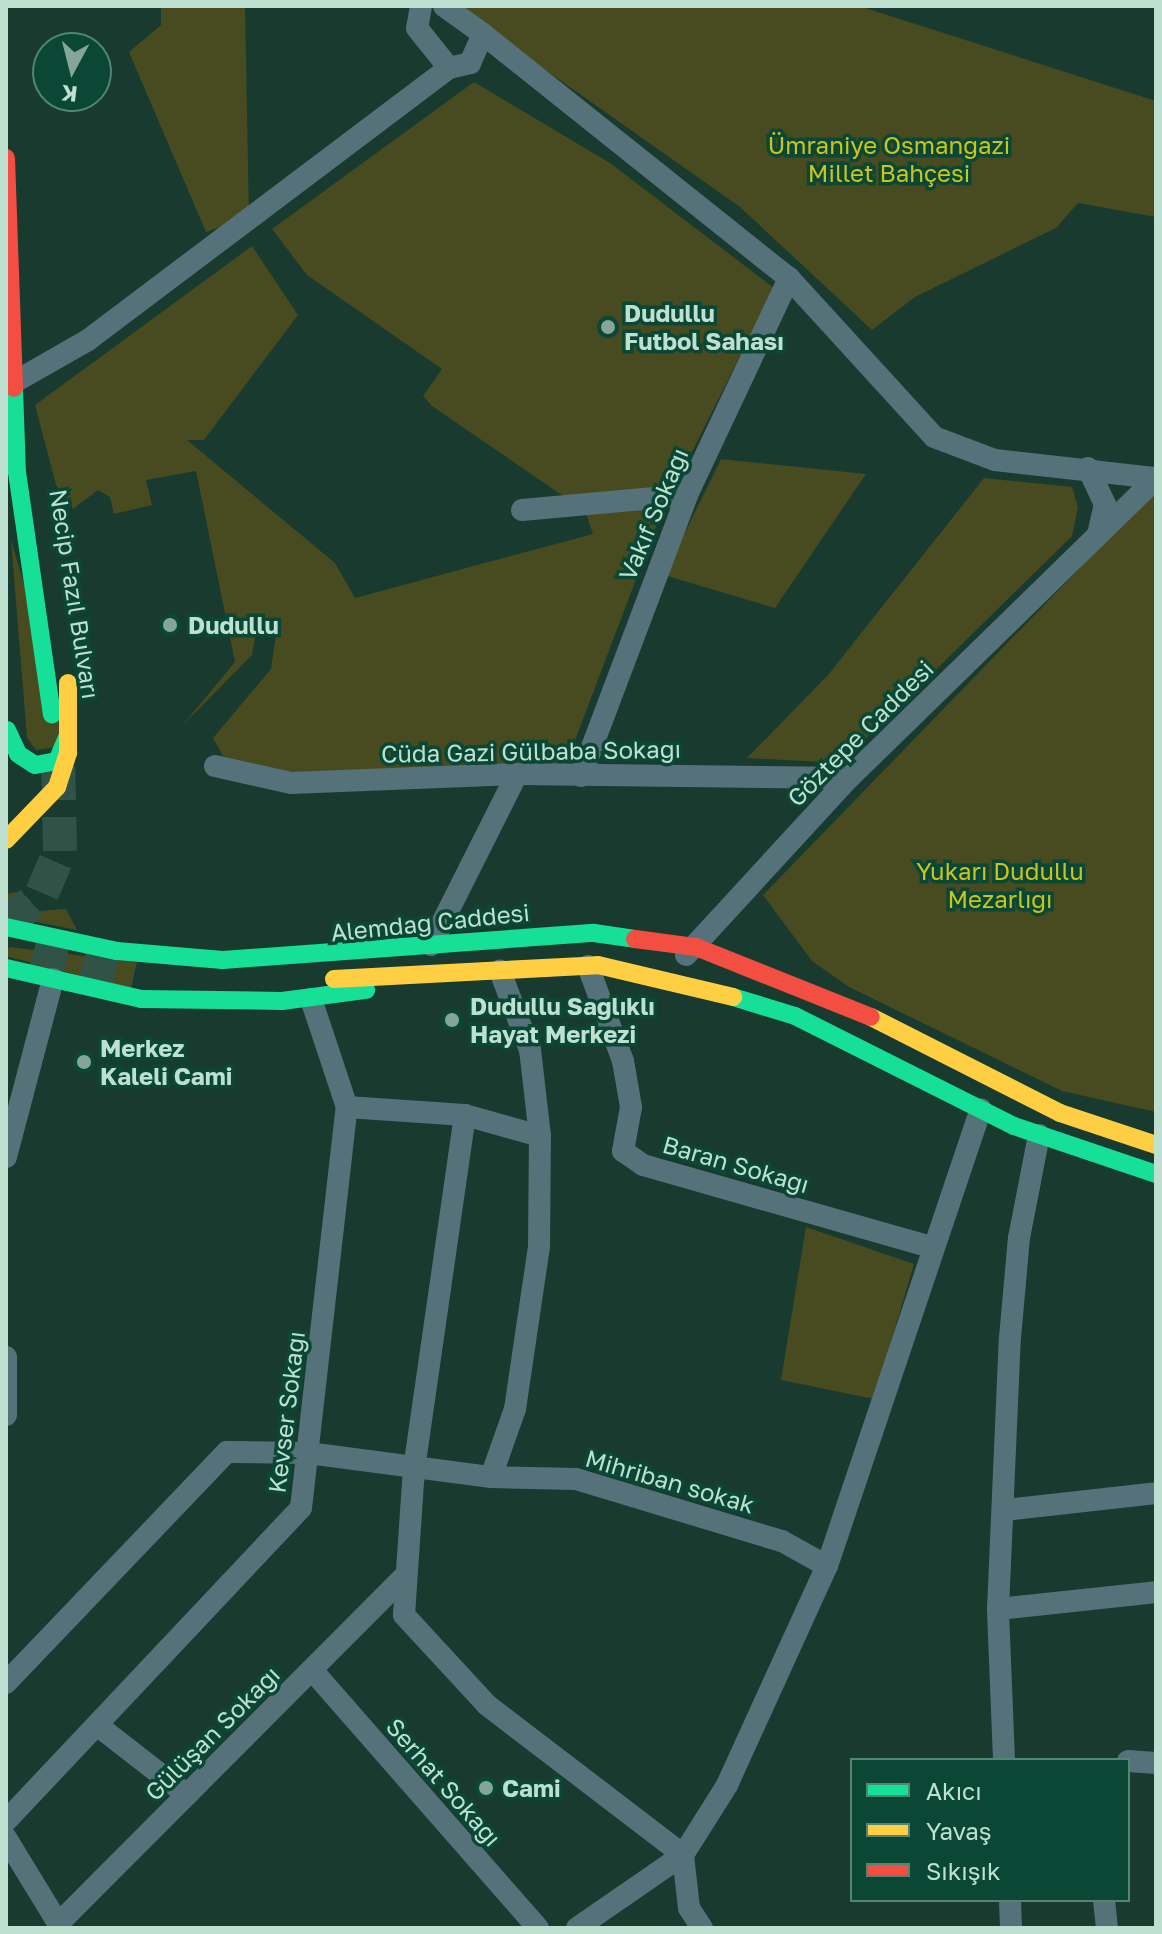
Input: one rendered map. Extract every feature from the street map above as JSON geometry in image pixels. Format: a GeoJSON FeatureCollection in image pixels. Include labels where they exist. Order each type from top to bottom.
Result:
{"type":"FeatureCollection","features":[{"type":"Feature","properties":{"kind":"main road","name":"Necip Fazıl Bulvarı"},"geometry":{"type":"LineString","coordinates":[[6,158],[11,384],[52,714]]}},
{"type":"Feature","properties":{"kind":"main road","name":"Necip Fazıl Bulvarı"},"geometry":{"type":"LineString","coordinates":[[6,840],[57,787],[70,728],[70,693],[11,384]]}},
{"type":"Feature","properties":{"kind":"main road"},"geometry":{"type":"LineString","coordinates":[[6,706],[7,733],[18,754],[42,766],[64,752],[70,728]]}},
{"type":"Feature","properties":{"kind":"main road","name":"Alemdağ Caddesi"},"geometry":{"type":"LineString","coordinates":[[6,927],[117,951],[209,959],[594,933],[691,947],[826,994],[1060,1113],[1156,1145]]}},
{"type":"Feature","properties":{"kind":"main road","name":"Alemdağ Caddesi"},"geometry":{"type":"LineString","coordinates":[[134,974],[233,980],[588,966],[674,979],[795,1016],[1039,1135],[1156,1174]]}},
{"type":"Feature","properties":{"kind":"main road","name":"Alemdağ Caddesi"},"geometry":{"type":"LineString","coordinates":[[6,968],[141,999],[311,999],[469,973]]}},
{"type":"Feature","properties":{"kind":"street"},"geometry":{"type":"LineString","coordinates":[[421,6],[417,28],[449,68]]}},
{"type":"Feature","properties":{"kind":"street"},"geometry":{"type":"LineString","coordinates":[[444,6],[789,278],[934,437],[983,457],[1156,478]]}},
{"type":"Feature","properties":{"kind":"street"},"geometry":{"type":"LineString","coordinates":[[11,384],[88,340],[449,68],[470,63],[483,34]]}},
{"type":"Feature","properties":{"kind":"street","name":"Vakıf Sokağı"},"geometry":{"type":"LineString","coordinates":[[581,776],[687,495],[789,278]]}},
{"type":"Feature","properties":{"kind":"street"},"geometry":{"type":"LineString","coordinates":[[1088,468],[1105,504],[1098,535]]}},
{"type":"Feature","properties":{"kind":"street","name":"Göztepe Caddesi"},"geometry":{"type":"LineString","coordinates":[[674,979],[691,947],[849,778],[1156,478]]}},
{"type":"Feature","properties":{"kind":"street"},"geometry":{"type":"LineString","coordinates":[[522,510],[687,495]]}},
{"type":"Feature","properties":{"kind":"street","name":"Cüda Gazi Gülbaba Sokağı"},"geometry":{"type":"LineString","coordinates":[[215,766],[291,783],[517,774],[849,778]]}},
{"type":"Feature","properties":{"kind":"street"},"geometry":{"type":"LineString","coordinates":[[431,945],[517,774]]}},
{"type":"Feature","properties":{"kind":"street","name":"Baran Sokağı"},"geometry":{"type":"LineString","coordinates":[[588,966],[623,1061],[631,1107],[623,1151],[643,1165],[931,1247]]}},
{"type":"Feature","properties":{"kind":"street"},"geometry":{"type":"LineString","coordinates":[[491,1477],[515,1409],[536,1272],[540,1136],[530,1050],[500,971]]}},
{"type":"Feature","properties":{"kind":"street"},"geometry":{"type":"LineString","coordinates":[[6,1157],[53,979]]}},
{"type":"Feature","properties":{"kind":"street"},"geometry":{"type":"LineString","coordinates":[[311,999],[347,1107],[465,1115],[540,1136]]}},
{"type":"Feature","properties":{"kind":"street","name":"Kevser Sokağı"},"geometry":{"type":"LineString","coordinates":[[6,1821],[301,1508],[347,1107]]}},
{"type":"Feature","properties":{"kind":"street"},"geometry":{"type":"LineString","coordinates":[[577,1928],[683,1855],[727,1785],[827,1566],[875,1439],[931,1247],[981,1109]]}},
{"type":"Feature","properties":{"kind":"street"},"geometry":{"type":"LineString","coordinates":[[465,1115],[414,1468],[402,1579],[404,1615],[487,1705],[683,1855],[689,1908],[702,1928]]}},
{"type":"Feature","properties":{"kind":"street"},"geometry":{"type":"LineString","coordinates":[[1004,1758],[998,1609],[1019,1238],[1039,1135]]}},
{"type":"Feature","properties":{"kind":"street"},"geometry":{"type":"LineString","coordinates":[[6,1357],[6,1415]]}},
{"type":"Feature","properties":{"kind":"street","name":"Mihriban sokak"},"geometry":{"type":"LineString","coordinates":[[6,1683],[227,1452],[308,1453],[491,1477],[576,1479],[782,1541],[827,1566]]}},
{"type":"Feature","properties":{"kind":"street"},"geometry":{"type":"LineString","coordinates":[[1005,1510],[1156,1493]]}},
{"type":"Feature","properties":{"kind":"street","name":"Gülüşan Sokağı"},"geometry":{"type":"LineString","coordinates":[[60,1926],[402,1579]]}},
{"type":"Feature","properties":{"kind":"street"},"geometry":{"type":"LineString","coordinates":[[998,1609],[1156,1592]]}},
{"type":"Feature","properties":{"kind":"street","name":"Serhat Sokağı"},"geometry":{"type":"LineString","coordinates":[[312,1670],[538,1928]]}},
{"type":"Feature","properties":{"kind":"street"},"geometry":{"type":"LineString","coordinates":[[97,1725],[187,1795]]}},
{"type":"Feature","properties":{"kind":"street"},"geometry":{"type":"LineString","coordinates":[[1130,1761],[1156,1763]]}},
{"type":"Feature","properties":{"kind":"street"},"geometry":{"type":"LineString","coordinates":[[6,1838],[60,1926]]}},
{"type":"Feature","properties":{"kind":"street"},"geometry":{"type":"LineString","coordinates":[[1010,1902],[1011,1928]]}},
{"type":"Feature","properties":{"kind":"street"},"geometry":{"type":"LineString","coordinates":[[1104,1902],[1107,1928]]}},
{"type":"Feature","properties":{"kind":"green space"},"geometry":{"type":"Polygon","coordinates":[[[161,6],[245,6],[249,218],[206,232],[129,52],[161,25],[161,6]]]}},
{"type":"Feature","properties":{"kind":"green space","name":"Ümraniye Osmangazi Millet Bahçesi"},"geometry":{"type":"Polygon","coordinates":[[[455,6],[859,6],[1156,101],[1156,217],[1078,203],[1056,228],[915,297],[872,330],[740,207],[455,6]]]}},
{"type":"Feature","properties":{"kind":"green space"},"geometry":{"type":"Polygon","coordinates":[[[474,82],[610,163],[774,288],[660,516],[566,764],[291,777],[223,756],[213,738],[271,669],[276,635],[256,632],[252,655],[182,726],[235,662],[196,471],[146,480],[152,505],[114,514],[110,497],[98,490],[73,509],[56,485],[35,405],[252,246],[298,315],[204,440],[187,440],[335,563],[355,598],[593,534],[585,511],[432,406],[423,396],[442,369],[307,275],[272,229],[474,82]]]}},
{"type":"Feature","properties":{"kind":"green space"},"geometry":{"type":"Polygon","coordinates":[[[721,459],[866,474],[775,608],[664,575],[721,459]]]}},
{"type":"Feature","properties":{"kind":"green space"},"geometry":{"type":"Polygon","coordinates":[[[984,478],[1072,487],[1078,507],[1072,536],[841,763],[747,758],[828,675],[984,478]]]}},
{"type":"Feature","properties":{"kind":"green space","name":"Yukarı Dudullu Mezarlığı"},"geometry":{"type":"Polygon","coordinates":[[[1151,495],[1156,495],[1156,1112],[1062,1091],[849,987],[812,961],[763,895],[1151,495]]]}},
{"type":"Feature","properties":{"kind":"green space"},"geometry":{"type":"Polygon","coordinates":[[[11,540],[62,712],[59,747],[36,750],[27,738],[11,540]]]}},
{"type":"Feature","properties":{"kind":"green space"},"geometry":{"type":"Polygon","coordinates":[[[16,892],[39,911],[66,909],[77,930],[6,916],[6,894],[16,892]]]}},
{"type":"Feature","properties":{"kind":"green space"},"geometry":{"type":"Polygon","coordinates":[[[9,947],[136,962],[131,989],[6,956],[9,947]]]}},
{"type":"Feature","properties":{"kind":"green space"},"geometry":{"type":"Polygon","coordinates":[[[806,1227],[914,1264],[874,1399],[781,1380],[806,1227]]]}},
{"type":"Feature","properties":{"kind":"tunnel"},"geometry":{"type":"LineString","coordinates":[[6,925],[42,893],[60,851],[58,759]]}},
{"type":"Feature","properties":{"kind":"tunnel"},"geometry":{"type":"LineString","coordinates":[[34,949],[134,974]]}},
{"type":"Feature","properties":{"kind":"traffic: fast"},"geometry":{"type":"LineString","coordinates":[[14,388],[17,472],[52,714]]}},
{"type":"Feature","properties":{"kind":"traffic: fast"},"geometry":{"type":"LineString","coordinates":[[7,730],[18,754],[35,765],[57,761],[67,738]]}},
{"type":"Feature","properties":{"kind":"traffic: fast"},"geometry":{"type":"LineString","coordinates":[[6,927],[117,951],[223,960],[594,933],[635,939]]}},
{"type":"Feature","properties":{"kind":"traffic: fast"},"geometry":{"type":"LineString","coordinates":[[6,968],[141,999],[282,1001],[366,990]]}},
{"type":"Feature","properties":{"kind":"traffic: fast"},"geometry":{"type":"LineString","coordinates":[[733,997],[795,1016],[1014,1126],[1156,1174]]}},
{"type":"Feature","properties":{"kind":"traffic: slow"},"geometry":{"type":"LineString","coordinates":[[6,840],[57,787],[68,753],[68,683]]}},
{"type":"Feature","properties":{"kind":"traffic: slow"},"geometry":{"type":"LineString","coordinates":[[334,979],[598,965],[733,997]]}},
{"type":"Feature","properties":{"kind":"traffic: slow"},"geometry":{"type":"LineString","coordinates":[[871,1017],[1060,1113],[1156,1145]]}},
{"type":"Feature","properties":{"kind":"traffic: jam"},"geometry":{"type":"LineString","coordinates":[[6,158],[14,388]]}},
{"type":"Feature","properties":{"kind":"traffic: jam"},"geometry":{"type":"LineString","coordinates":[[635,939],[696,947],[871,1017]]}},
{"type":"Feature","properties":{"kind":"place","name":"Dudullu Futbol Sahası"},"geometry":{"type":"Point","coordinates":[608,327]}},
{"type":"Feature","properties":{"kind":"place","name":"Dudullu"},"geometry":{"type":"Point","coordinates":[170,625]}},
{"type":"Feature","properties":{"kind":"place","name":"Dudullu Sağlıklı Hayat Merkezi"},"geometry":{"type":"Point","coordinates":[452,1020]}},
{"type":"Feature","properties":{"kind":"place","name":"Merkez Kaleli Cami"},"geometry":{"type":"Point","coordinates":[84,1062]}},
{"type":"Feature","properties":{"kind":"place","name":"Cami"},"geometry":{"type":"Point","coordinates":[486,1788]}}]}
